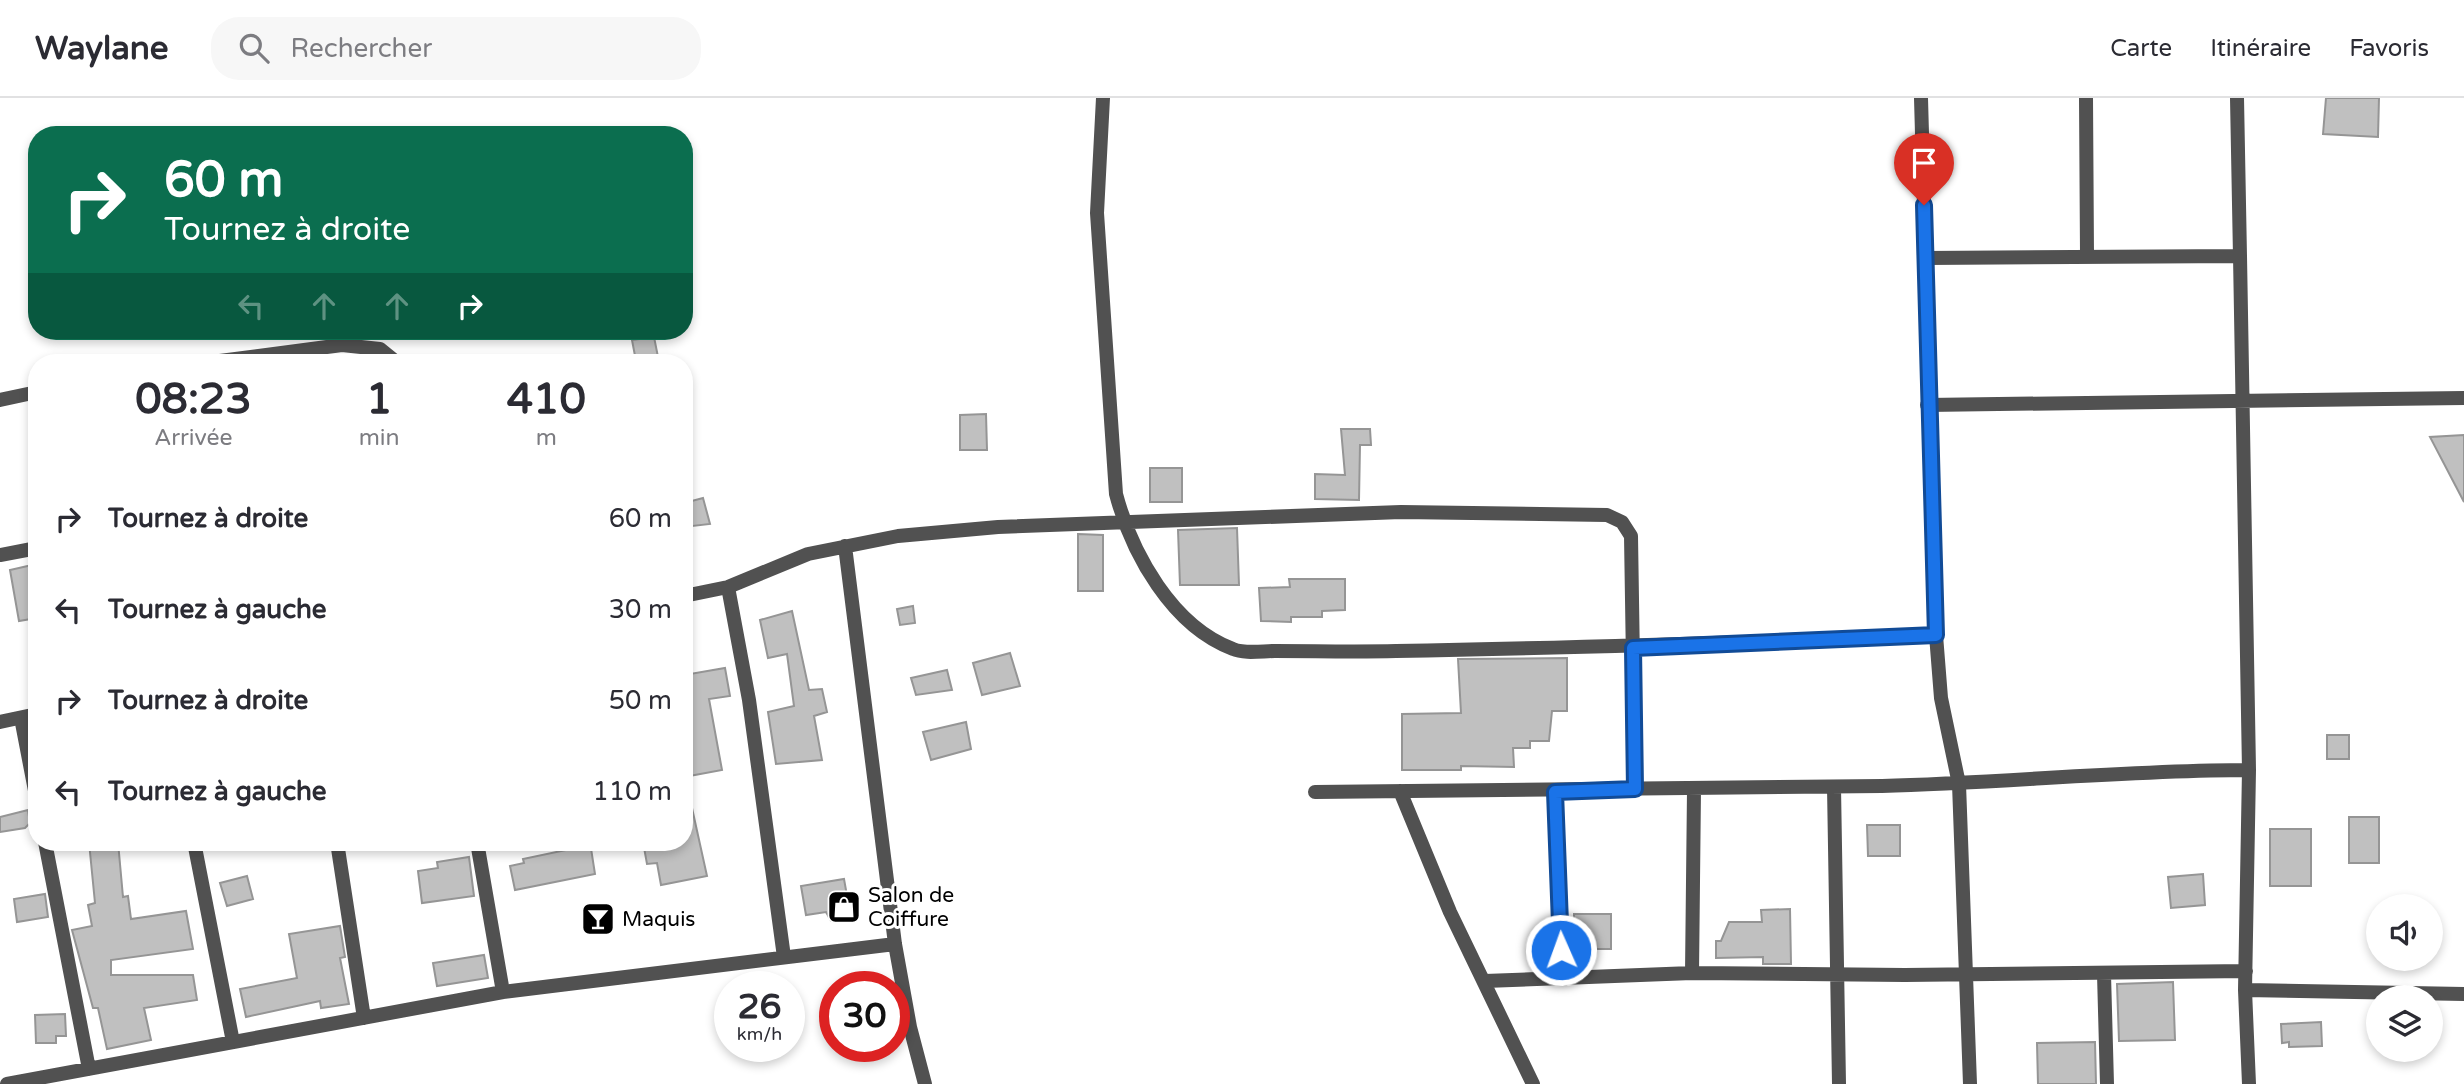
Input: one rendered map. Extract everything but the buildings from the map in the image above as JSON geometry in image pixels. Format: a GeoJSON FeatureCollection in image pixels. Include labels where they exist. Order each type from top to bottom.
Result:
{"type":"FeatureCollection","features":[{"type":"Feature","properties":{"kind":"street"},"geometry":{"type":"LineString","coordinates":[[1103,98],[1097,214],[1116,494],[1123,522],[1140,555],[1185,619],[1235,650],[1633,648],[1936,635]]}},
{"type":"Feature","properties":{"kind":"street"},"geometry":{"type":"LineString","coordinates":[[1921,98],[1927,405],[1936,635],[1941,698],[1959,784],[1970,1084]]}},
{"type":"Feature","properties":{"kind":"street"},"geometry":{"type":"LineString","coordinates":[[2085,98],[2087,254]]}},
{"type":"Feature","properties":{"kind":"street"},"geometry":{"type":"LineString","coordinates":[[2237,98],[2249,770],[2245,990],[2249,1084]]}},
{"type":"Feature","properties":{"kind":"street"},"geometry":{"type":"LineString","coordinates":[[1926,258],[2087,254],[2240,256]]}},
{"type":"Feature","properties":{"kind":"street"},"geometry":{"type":"LineString","coordinates":[[273,354],[342,345],[380,349],[386,354]]}},
{"type":"Feature","properties":{"kind":"street"},"geometry":{"type":"LineString","coordinates":[[0,400],[28,394]]}},
{"type":"Feature","properties":{"kind":"street"},"geometry":{"type":"LineString","coordinates":[[1927,405],[2464,398]]}},
{"type":"Feature","properties":{"kind":"street"},"geometry":{"type":"LineString","coordinates":[[693,594],[727,587],[808,554],[923,533],[1123,522],[1401,512],[1607,515],[1622,522],[1631,536],[1635,789]]}},
{"type":"Feature","properties":{"kind":"street"},"geometry":{"type":"LineString","coordinates":[[845,547],[895,944],[910,1027],[925,1084]]}},
{"type":"Feature","properties":{"kind":"street"},"geometry":{"type":"LineString","coordinates":[[0,555],[28,550]]}},
{"type":"Feature","properties":{"kind":"street"},"geometry":{"type":"LineString","coordinates":[[727,587],[749,700],[784,957]]}},
{"type":"Feature","properties":{"kind":"street"},"geometry":{"type":"LineString","coordinates":[[0,722],[28,716]]}},
{"type":"Feature","properties":{"kind":"street"},"geometry":{"type":"LineString","coordinates":[[20,718],[28,757]]}},
{"type":"Feature","properties":{"kind":"street"},"geometry":{"type":"LineString","coordinates":[[1315,792],[1555,792],[1834,787],[1959,784],[2168,770],[2249,770]]}},
{"type":"Feature","properties":{"kind":"street"},"geometry":{"type":"LineString","coordinates":[[1834,787],[1839,1084]]}},
{"type":"Feature","properties":{"kind":"street"},"geometry":{"type":"LineString","coordinates":[[1692,973],[1694,790]]}},
{"type":"Feature","properties":{"kind":"street"},"geometry":{"type":"LineString","coordinates":[[1400,791],[1450,912],[1533,1084]]}},
{"type":"Feature","properties":{"kind":"street"},"geometry":{"type":"LineString","coordinates":[[1555,792],[1564,979]]}},
{"type":"Feature","properties":{"kind":"street"},"geometry":{"type":"LineString","coordinates":[[47,851],[89,1069]]}},
{"type":"Feature","properties":{"kind":"street"},"geometry":{"type":"LineString","coordinates":[[196,851],[233,1042]]}},
{"type":"Feature","properties":{"kind":"street"},"geometry":{"type":"LineString","coordinates":[[338,851],[364,1018]]}},
{"type":"Feature","properties":{"kind":"street"},"geometry":{"type":"LineString","coordinates":[[479,851],[503,992]]}},
{"type":"Feature","properties":{"kind":"street"},"geometry":{"type":"LineString","coordinates":[[7,1084],[503,992],[895,944]]}},
{"type":"Feature","properties":{"kind":"street"},"geometry":{"type":"LineString","coordinates":[[1485,981],[1692,973],[1836,975],[2246,971]]}},
{"type":"Feature","properties":{"kind":"street"},"geometry":{"type":"LineString","coordinates":[[2104,974],[2107,1084]]}},
{"type":"Feature","properties":{"kind":"street"},"geometry":{"type":"LineString","coordinates":[[2245,990],[2464,994]]}},
{"type":"Feature","properties":{"kind":"place","name":"Salon de Coiffure"},"geometry":{"type":"Point","coordinates":[844,907]}},
{"type":"Feature","properties":{"kind":"place","name":"Maquis"},"geometry":{"type":"Point","coordinates":[598,919]}},
{"type":"Feature","properties":{"kind":"route"},"geometry":{"type":"LineString","coordinates":[[1561,950],[1555,792],[1635,789],[1633,648],[1936,635],[1927,405],[1924,205]]}}]}
